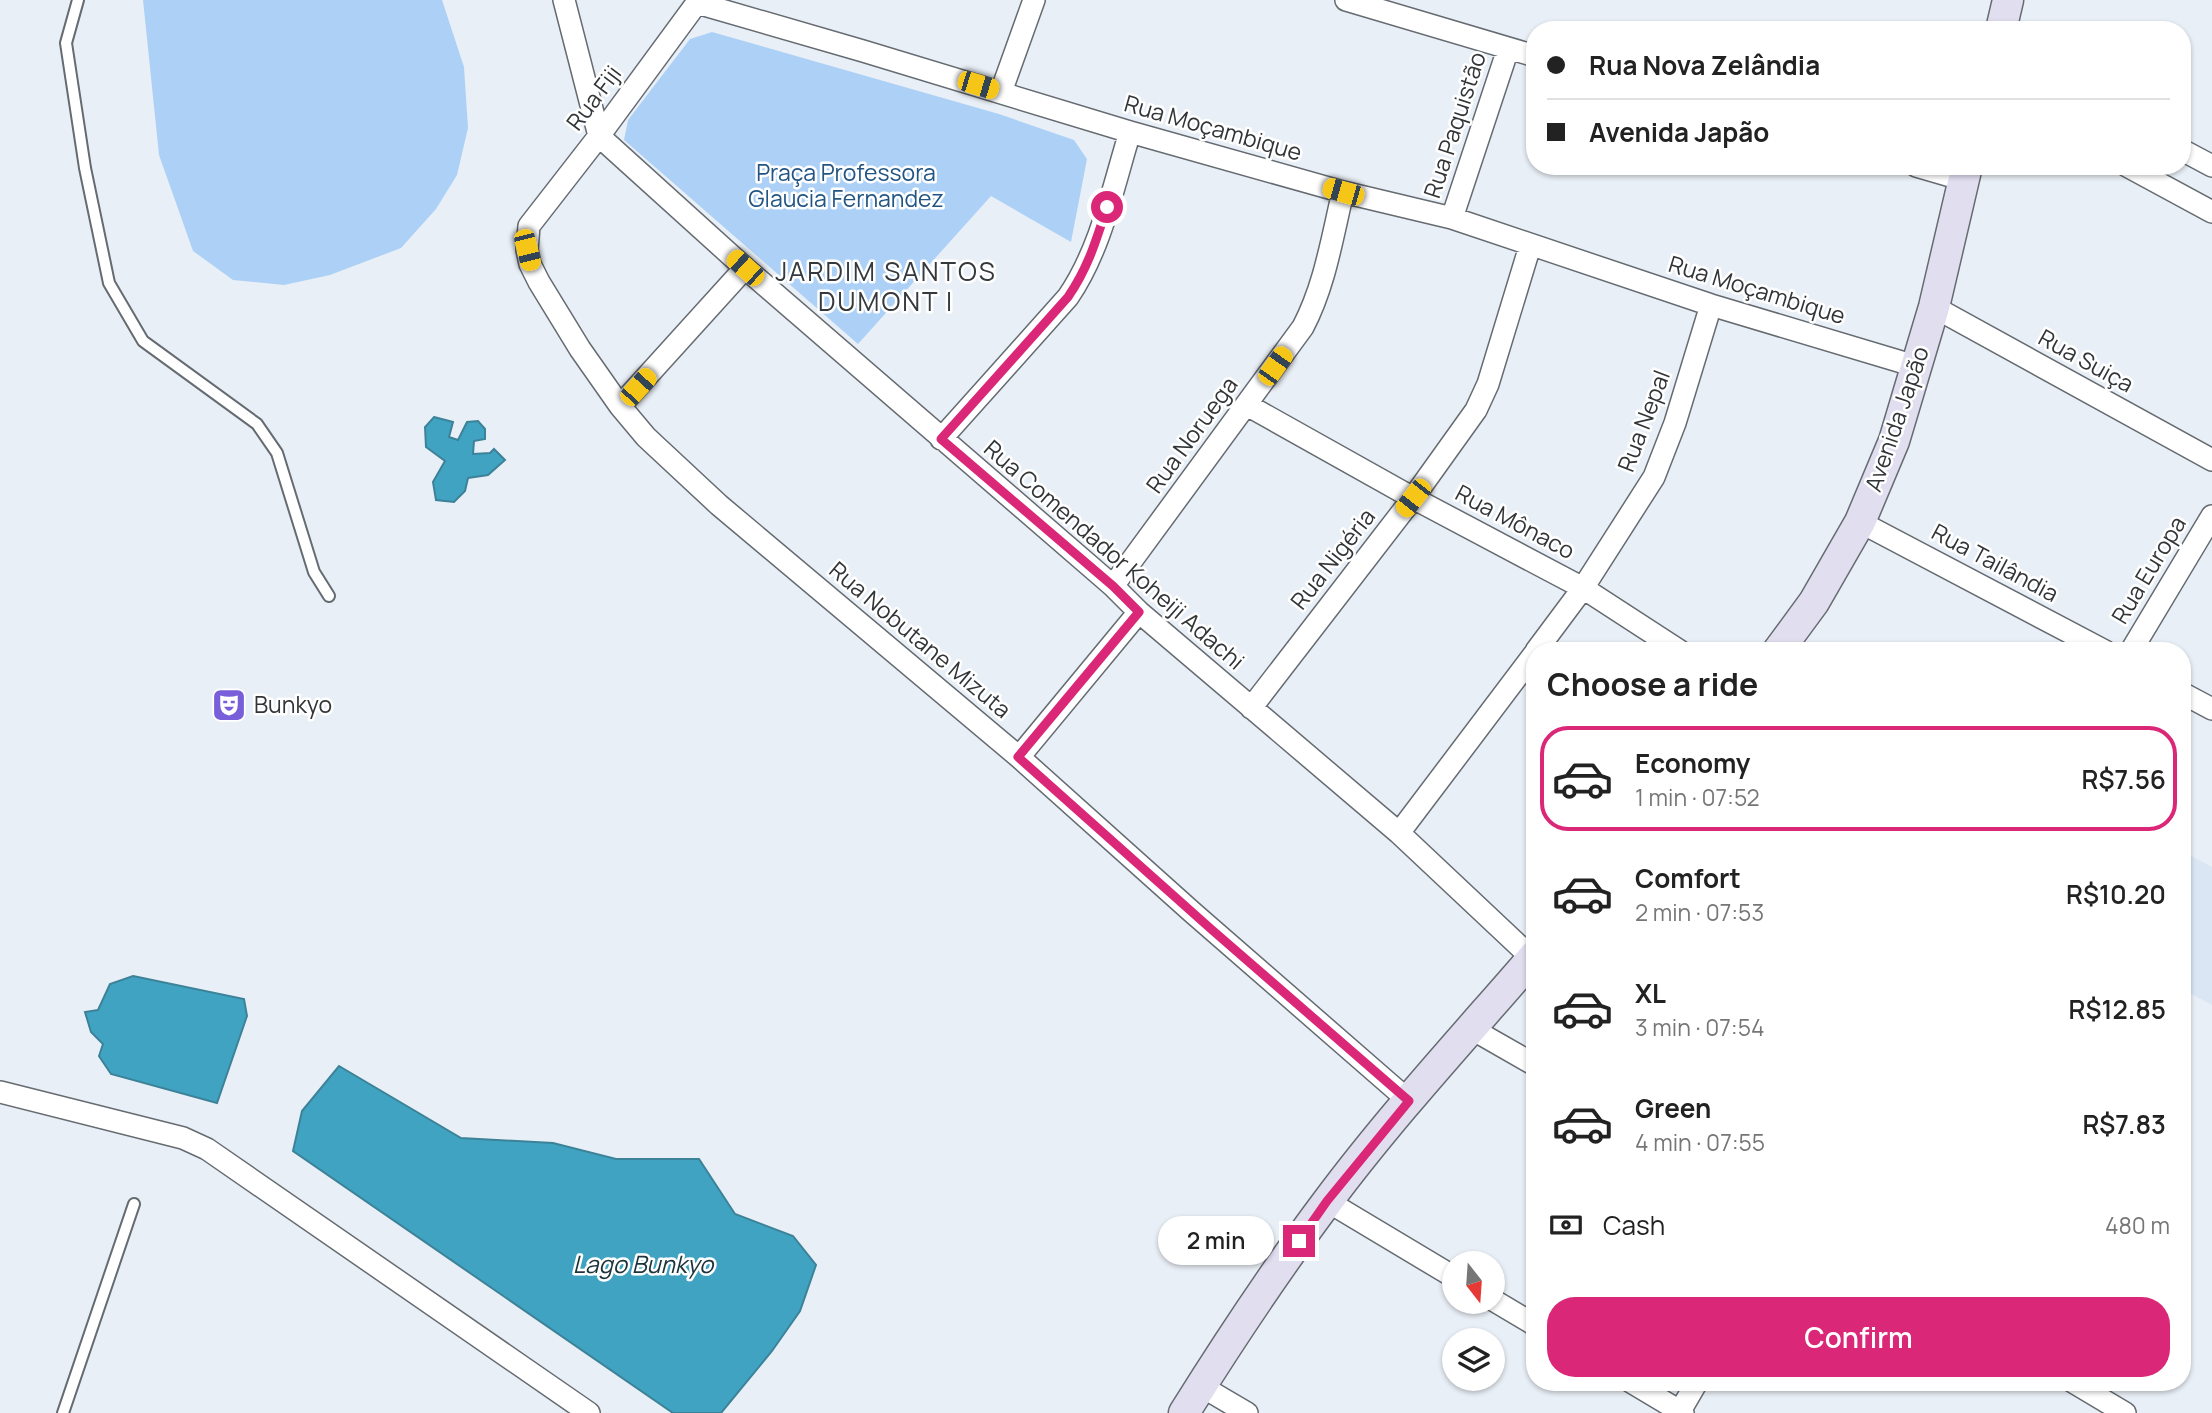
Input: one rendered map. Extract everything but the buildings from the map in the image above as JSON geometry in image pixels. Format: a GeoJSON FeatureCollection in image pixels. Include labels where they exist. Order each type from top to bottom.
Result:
{"type":"FeatureCollection","features":[{"type":"Feature","properties":{"kind":"main road"},"geometry":{"type":"LineString","coordinates":[[2003,21],[2008,0]]}},
{"type":"Feature","properties":{"kind":"main road","name":"Avenida Japão"},"geometry":{"type":"LineString","coordinates":[[1785,642],[1814,602],[1860,522],[1894,442],[1934,307],[1965,175]]}},
{"type":"Feature","properties":{"kind":"main road"},"geometry":{"type":"LineString","coordinates":[[1184,1413],[1243,1319],[1327,1201],[1526,964]]}},
{"type":"Feature","properties":{"kind":"street"},"geometry":{"type":"LineString","coordinates":[[564,0],[599,136]]}},
{"type":"Feature","properties":{"kind":"street"},"geometry":{"type":"LineString","coordinates":[[1001,92],[1034,0]]}},
{"type":"Feature","properties":{"kind":"street"},"geometry":{"type":"LineString","coordinates":[[1346,0],[1526,54]]}},
{"type":"Feature","properties":{"kind":"street","name":"Rua Fiji"},"geometry":{"type":"LineString","coordinates":[[529,226],[698,1]]}},
{"type":"Feature","properties":{"kind":"street","name":"Rua Moçambique"},"geometry":{"type":"LineString","coordinates":[[698,1],[1130,131],[1343,192],[1452,218],[1711,305],[1916,366]]}},
{"type":"Feature","properties":{"kind":"street","name":"Rua Paquistão"},"geometry":{"type":"LineString","coordinates":[[1452,218],[1508,49]]}},
{"type":"Feature","properties":{"kind":"street"},"geometry":{"type":"LineString","coordinates":[[941,439],[1068,297],[1082,277],[1091,257],[1130,131]]}},
{"type":"Feature","properties":{"kind":"street","name":"Rua Comendador Koheiji Adachi"},"geometry":{"type":"LineString","coordinates":[[599,136],[745,268],[1113,586],[1139,612],[1399,833],[1526,950]]}},
{"type":"Feature","properties":{"kind":"street"},"geometry":{"type":"LineString","coordinates":[[2191,155],[2212,166]]}},
{"type":"Feature","properties":{"kind":"street"},"geometry":{"type":"LineString","coordinates":[[2144,175],[2212,212]]}},
{"type":"Feature","properties":{"kind":"street","name":"Rua Noruega"},"geometry":{"type":"LineString","coordinates":[[1113,586],[1303,327],[1322,282],[1343,192]]}},
{"type":"Feature","properties":{"kind":"street","name":"Rua Nobutane Mizuta"},"geometry":{"type":"LineString","coordinates":[[529,226],[527,250],[530,264],[539,282],[580,349],[620,406],[646,437],[719,505],[1018,757],[1409,1101]]}},
{"type":"Feature","properties":{"kind":"street","name":"Rua Nigéria"},"geometry":{"type":"LineString","coordinates":[[1251,708],[1413,498],[1476,410],[1488,384],[1530,246]]}},
{"type":"Feature","properties":{"kind":"street"},"geometry":{"type":"LineString","coordinates":[[620,406],[745,268]]}},
{"type":"Feature","properties":{"kind":"street","name":"Rua Nepal"},"geometry":{"type":"LineString","coordinates":[[1542,642],[1583,588],[1654,477],[1664,454],[1711,305]]}},
{"type":"Feature","properties":{"kind":"street","name":"Rua Suiça"},"geometry":{"type":"LineString","coordinates":[[1934,307],[2212,460]]}},
{"type":"Feature","properties":{"kind":"street","name":"Rua Mônaco"},"geometry":{"type":"LineString","coordinates":[[1247,405],[1413,498],[1583,588],[1666,642]]}},
{"type":"Feature","properties":{"kind":"street","name":"Rua Europa"},"geometry":{"type":"LineString","coordinates":[[2136,642],[2212,516]]}},
{"type":"Feature","properties":{"kind":"street","name":"Rua Tailândia"},"geometry":{"type":"LineString","coordinates":[[1860,522],[2088,642]]}},
{"type":"Feature","properties":{"kind":"street"},"geometry":{"type":"LineString","coordinates":[[1018,757],[1139,612]]}},
{"type":"Feature","properties":{"kind":"street","name":"Rua Nepal"},"geometry":{"type":"LineString","coordinates":[[1399,833],[1526,664]]}},
{"type":"Feature","properties":{"kind":"street"},"geometry":{"type":"LineString","coordinates":[[2191,698],[2212,709]]}},
{"type":"Feature","properties":{"kind":"street"},"geometry":{"type":"LineString","coordinates":[[1472,1029],[1526,1060]]}},
{"type":"Feature","properties":{"kind":"street"},"geometry":{"type":"LineString","coordinates":[[0,1092],[183,1138],[207,1149],[589,1413]]}},
{"type":"Feature","properties":{"kind":"street"},"geometry":{"type":"LineString","coordinates":[[1327,1201],[1442,1270]]}},
{"type":"Feature","properties":{"kind":"street"},"geometry":{"type":"LineString","coordinates":[[1505,1307],[1526,1320]]}},
{"type":"Feature","properties":{"kind":"street"},"geometry":{"type":"LineString","coordinates":[[1201,1386],[1247,1413]]}},
{"type":"Feature","properties":{"kind":"street"},"geometry":{"type":"LineString","coordinates":[[1646,1391],[1680,1412],[1692,1391]]}},
{"type":"Feature","properties":{"kind":"street"},"geometry":{"type":"LineString","coordinates":[[2088,1391],[2125,1413]]}},
{"type":"Feature","properties":{"kind":"lane"},"geometry":{"type":"LineString","coordinates":[[78,0],[66,43],[85,168],[109,283],[143,341],[257,424],[263,432],[277,453],[314,572],[329,596]]}},
{"type":"Feature","properties":{"kind":"lane"},"geometry":{"type":"LineString","coordinates":[[63,1413],[134,1204]]}},
{"type":"Feature","properties":{"kind":"shaded area"},"geometry":{"type":"Polygon","coordinates":[[[2191,856],[2212,867],[2212,1005],[2191,994],[2191,856]]]}},
{"type":"Feature","properties":{"kind":"green space"},"geometry":{"type":"Polygon","coordinates":[[[143,0],[442,0],[464,67],[468,128],[457,175],[436,209],[401,248],[330,275],[284,285],[233,280],[193,251],[159,155],[143,0]]]}},
{"type":"Feature","properties":{"kind":"green space","name":"Praça Professora Glaucia Fernandez"},"geometry":{"type":"Polygon","coordinates":[[[712,32],[999,114],[1074,140],[1087,159],[1071,242],[991,196],[858,344],[624,140],[628,120],[690,39],[712,32]]]}},
{"type":"Feature","properties":{"kind":"water"},"geometry":{"type":"Polygon","coordinates":[[[434,417],[453,422],[449,437],[458,440],[467,422],[478,421],[485,429],[485,439],[474,441],[473,454],[490,453],[494,449],[505,460],[488,475],[468,478],[465,491],[454,502],[436,500],[433,482],[445,461],[426,447],[425,427],[434,417]]]}},
{"type":"Feature","properties":{"kind":"water"},"geometry":{"type":"Polygon","coordinates":[[[133,976],[244,999],[247,1016],[217,1103],[111,1074],[99,1056],[103,1044],[91,1032],[85,1012],[98,1010],[110,984],[133,976]]]}},
{"type":"Feature","properties":{"kind":"water","name":"Lago Bunkyo"},"geometry":{"type":"Polygon","coordinates":[[[339,1066],[461,1138],[553,1143],[616,1159],[699,1159],[735,1214],[793,1236],[816,1265],[800,1311],[772,1351],[721,1413],[673,1413],[293,1151],[302,1111],[339,1066]]]}},
{"type":"Feature","properties":{"kind":"place","name":"Bunkyo"},"geometry":{"type":"Point","coordinates":[229,705]}},
{"type":"Feature","properties":{"kind":"district","name":"JARDIM SANTOS DUMONT I"},"geometry":{"type":"Point","coordinates":[886,287]}},
{"type":"Feature","properties":{"kind":"route"},"geometry":{"type":"LineString","coordinates":[[1107,207],[1091,257],[1082,277],[1068,297],[941,439],[1113,586],[1139,612],[1018,757],[1409,1101],[1327,1201],[1299,1241]]}}]}
